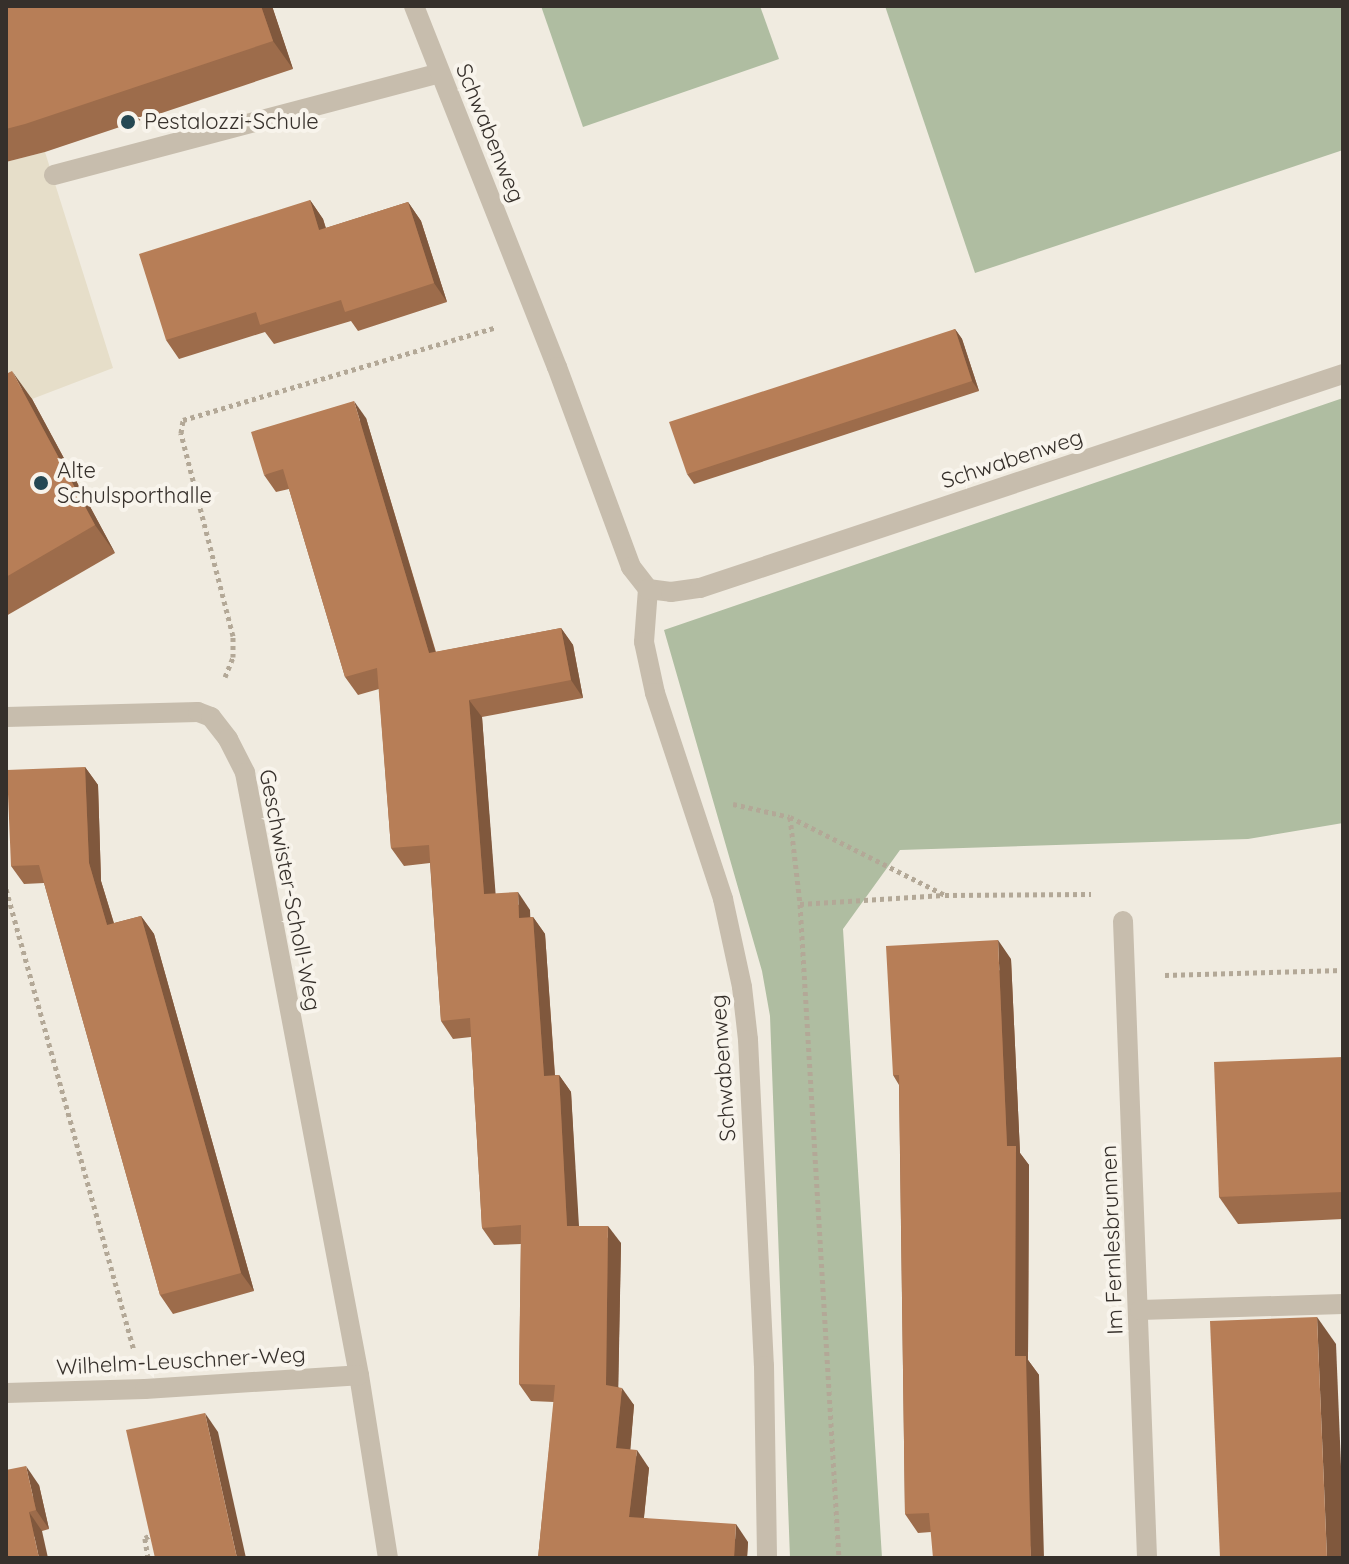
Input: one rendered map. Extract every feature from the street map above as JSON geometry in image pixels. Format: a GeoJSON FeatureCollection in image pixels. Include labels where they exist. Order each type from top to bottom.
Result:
{"type":"FeatureCollection","features":[{"type":"Feature","properties":{"kind":"street","name":"Schwabenweg"},"geometry":{"type":"LineString","coordinates":[[414,6],[631,567],[648,589],[644,642],[655,693],[723,899],[742,987],[748,1040],[764,1366],[767,1558]]}},
{"type":"Feature","properties":{"kind":"street"},"geometry":{"type":"LineString","coordinates":[[54,175],[440,73]]}},
{"type":"Feature","properties":{"kind":"street","name":"Schwabenweg"},"geometry":{"type":"LineString","coordinates":[[648,589],[671,592],[700,588],[1343,374]]}},
{"type":"Feature","properties":{"kind":"street"},"geometry":{"type":"LineString","coordinates":[[6,717],[198,712],[211,717]]}},
{"type":"Feature","properties":{"kind":"street","name":"Geschwister-Scholl-Weg"},"geometry":{"type":"LineString","coordinates":[[211,717],[228,739],[245,773],[359,1375],[388,1558]]}},
{"type":"Feature","properties":{"kind":"street","name":"Im Fernlesbrunnen"},"geometry":{"type":"LineString","coordinates":[[1123,921],[1147,1558]]}},
{"type":"Feature","properties":{"kind":"street"},"geometry":{"type":"LineString","coordinates":[[1140,1310],[1343,1304]]}},
{"type":"Feature","properties":{"kind":"street","name":"Wilhelm-Leuschner-Weg"},"geometry":{"type":"LineString","coordinates":[[6,1393],[145,1389],[359,1375]]}},
{"type":"Feature","properties":{"kind":"path"},"geometry":{"type":"LineString","coordinates":[[211,717],[233,657],[233,636],[181,433],[183,420],[536,315]]}},
{"type":"Feature","properties":{"kind":"path"},"geometry":{"type":"LineString","coordinates":[[688,793],[790,817],[945,895]]}},
{"type":"Feature","properties":{"kind":"path"},"geometry":{"type":"LineString","coordinates":[[790,817],[800,904],[839,1558]]}},
{"type":"Feature","properties":{"kind":"path"},"geometry":{"type":"LineString","coordinates":[[6,889],[145,1389]]}},
{"type":"Feature","properties":{"kind":"path"},"geometry":{"type":"LineString","coordinates":[[800,904],[945,895],[1112,894],[1123,921]]}},
{"type":"Feature","properties":{"kind":"path"},"geometry":{"type":"LineString","coordinates":[[1124,976],[1343,970]]}},
{"type":"Feature","properties":{"kind":"path"},"geometry":{"type":"LineString","coordinates":[[148,1558],[145,1538],[158,1530]]}},
{"type":"Feature","properties":{"kind":"green space"},"geometry":{"type":"Polygon","coordinates":[[[541,6],[760,6],[779,59],[583,127],[541,6]]]}},
{"type":"Feature","properties":{"kind":"green space"},"geometry":{"type":"Polygon","coordinates":[[[885,6],[1343,6],[1343,150],[975,273],[885,6]]]}},
{"type":"Feature","properties":{"kind":"green space"},"geometry":{"type":"Polygon","coordinates":[[[1343,398],[1343,823],[1248,839],[900,850],[843,929],[882,1558],[790,1558],[770,1016],[762,971],[664,630],[1343,398]]]}},
{"type":"Feature","properties":{"kind":"shaded area"},"geometry":{"type":"Polygon","coordinates":[[[45,152],[113,368],[32,399],[6,413],[6,162],[45,152]]]}},
{"type":"Feature","properties":{"kind":"building"},"geometry":{"type":"Polygon","coordinates":[[[6,6],[261,6],[273,41],[6,129],[6,6]]]}},
{"type":"Feature","properties":{"kind":"building"},"geometry":{"type":"Polygon","coordinates":[[[310,200],[319,230],[408,202],[434,283],[345,312],[341,300],[260,325],[256,312],[166,340],[139,254],[310,200]]]}},
{"type":"Feature","properties":{"kind":"building"},"geometry":{"type":"Polygon","coordinates":[[[955,329],[972,381],[687,474],[669,422],[955,329]]]}},
{"type":"Feature","properties":{"kind":"building","name":"Alte Schulsporthalle"},"geometry":{"type":"Polygon","coordinates":[[[12,371],[95,525],[6,577],[6,374],[12,371]]]}},
{"type":"Feature","properties":{"kind":"building"},"geometry":{"type":"Polygon","coordinates":[[[354,401],[429,653],[561,628],[571,680],[469,700],[484,894],[518,892],[519,918],[533,917],[544,1076],[559,1075],[567,1226],[608,1226],[606,1385],[622,1388],[616,1448],[637,1450],[629,1517],[736,1524],[734,1558],[538,1558],[555,1385],[519,1384],[521,1225],[482,1228],[470,1018],[441,1021],[429,845],[391,848],[377,668],[345,677],[283,469],[264,475],[251,432],[354,401]]]}},
{"type":"Feature","properties":{"kind":"building"},"geometry":{"type":"Polygon","coordinates":[[[85,767],[89,863],[107,925],[141,916],[241,1273],[160,1295],[39,865],[11,866],[7,770],[85,767]]]}},
{"type":"Feature","properties":{"kind":"building"},"geometry":{"type":"Polygon","coordinates":[[[998,940],[1007,1146],[1016,1146],[1015,1356],[1026,1356],[1031,1558],[933,1558],[929,1513],[905,1514],[899,1075],[893,1075],[886,946],[998,940]]]}},
{"type":"Feature","properties":{"kind":"building"},"geometry":{"type":"Polygon","coordinates":[[[1343,1057],[1343,1192],[1219,1197],[1214,1062],[1343,1057]]]}},
{"type":"Feature","properties":{"kind":"building"},"geometry":{"type":"Polygon","coordinates":[[[1317,1317],[1327,1558],[1220,1558],[1210,1321],[1317,1317]]]}},
{"type":"Feature","properties":{"kind":"building"},"geometry":{"type":"Polygon","coordinates":[[[205,1413],[237,1558],[155,1558],[126,1430],[205,1413]]]}},
{"type":"Feature","properties":{"kind":"building"},"geometry":{"type":"Polygon","coordinates":[[[26,1466],[36,1510],[29,1512],[39,1558],[6,1558],[6,1470],[26,1466]]]}},
{"type":"Feature","properties":{"kind":"place","name":"Pestalozzi-Schule"},"geometry":{"type":"Point","coordinates":[128,122]}},
{"type":"Feature","properties":{"kind":"place","name":"Alte Schulsporthalle"},"geometry":{"type":"Point","coordinates":[41,483]}}]}
